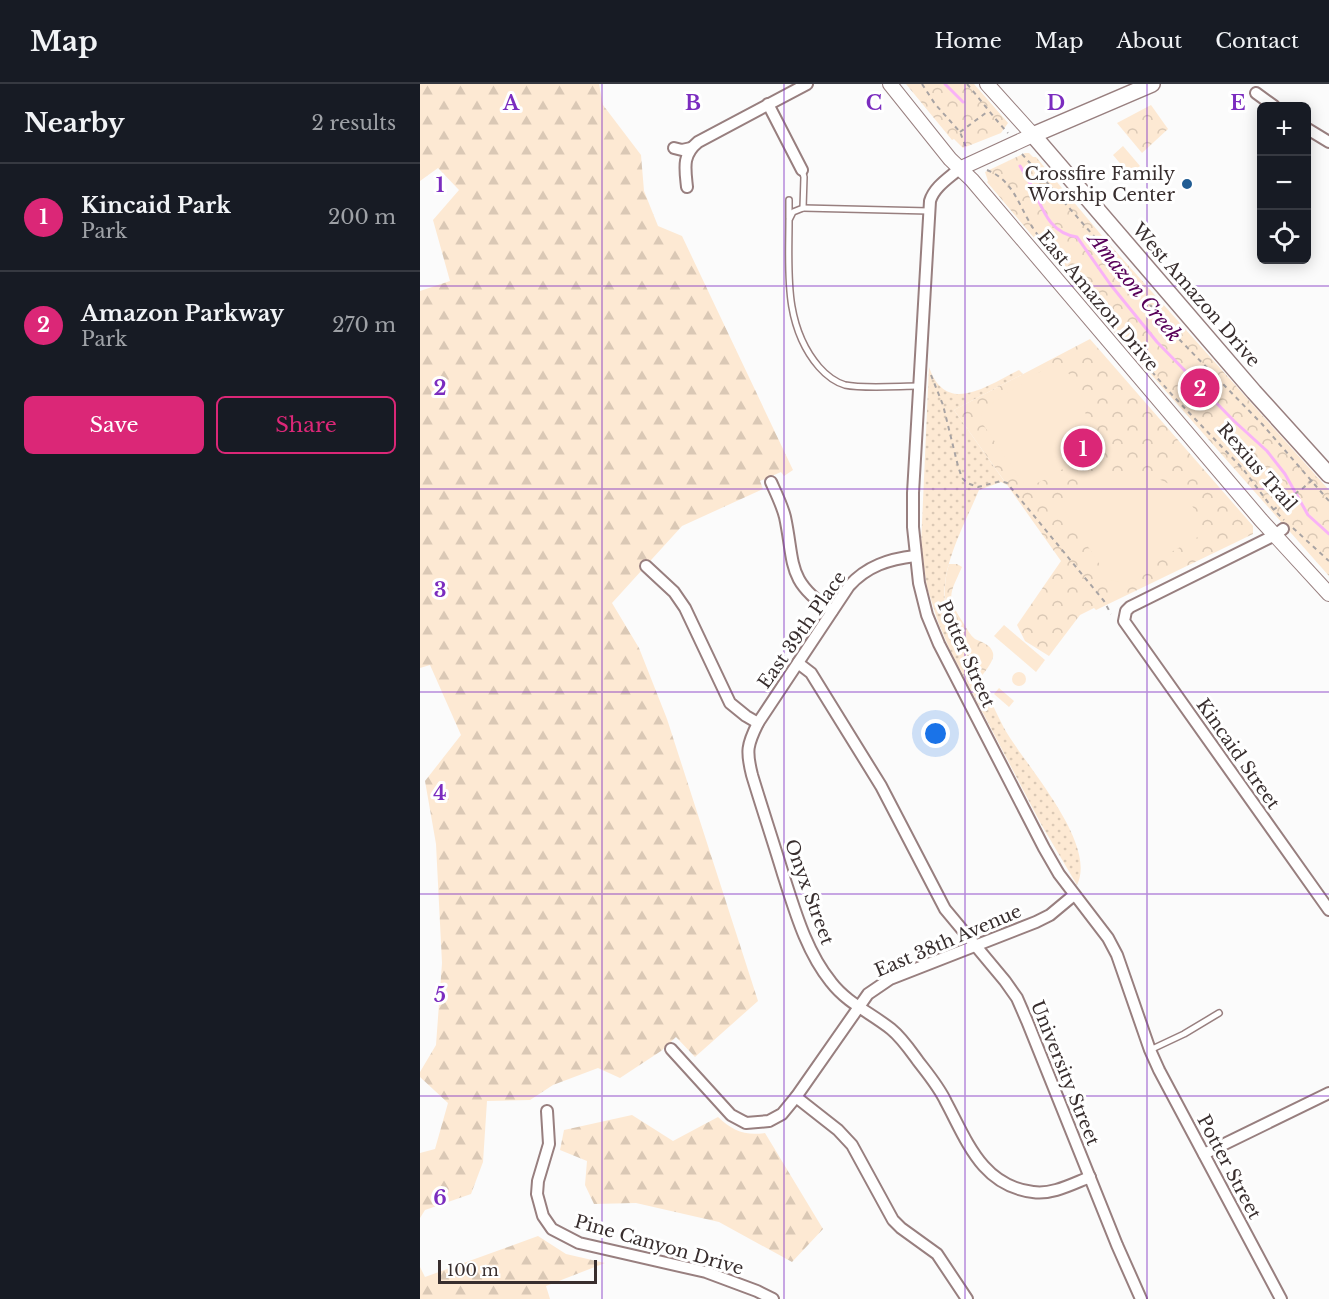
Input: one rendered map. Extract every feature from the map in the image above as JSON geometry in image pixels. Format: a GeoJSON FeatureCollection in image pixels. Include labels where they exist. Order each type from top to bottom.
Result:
{"type":"FeatureCollection","features":[{"type":"Feature","properties":{"kind":"main road"},"geometry":{"type":"LineString","coordinates":[[1033,135],[1152,84]]}},
{"type":"Feature","properties":{"kind":"main road","name":"West Amazon Drive"},"geometry":{"type":"LineString","coordinates":[[1033,135],[1246,383],[1322,476]]}},
{"type":"Feature","properties":{"kind":"street"},"geometry":{"type":"LineString","coordinates":[[687,187],[685,159],[691,148],[706,136],[807,84]]}},
{"type":"Feature","properties":{"kind":"street","name":"East Amazon Drive"},"geometry":{"type":"LineString","coordinates":[[890,84],[959,169],[972,180],[1284,528],[1329,594]]}},
{"type":"Feature","properties":{"kind":"street","name":"West Amazon Drive"},"geometry":{"type":"LineString","coordinates":[[987,84],[1033,135]]}},
{"type":"Feature","properties":{"kind":"street"},"geometry":{"type":"LineString","coordinates":[[1256,93],[1268,102]]}},
{"type":"Feature","properties":{"kind":"street"},"geometry":{"type":"LineString","coordinates":[[768,104],[802,170]]}},
{"type":"Feature","properties":{"kind":"street"},"geometry":{"type":"LineString","coordinates":[[1311,131],[1329,142]]}},
{"type":"Feature","properties":{"kind":"street"},"geometry":{"type":"LineString","coordinates":[[959,169],[1033,135]]}},
{"type":"Feature","properties":{"kind":"street"},"geometry":{"type":"LineString","coordinates":[[674,148],[682,150],[691,148]]}},
{"type":"Feature","properties":{"kind":"street","name":"Potter Street"},"geometry":{"type":"LineString","coordinates":[[959,169],[931,196],[929,211],[913,493],[915,556],[927,615],[939,644],[1044,848],[1074,895],[1108,938],[1118,955],[1150,1050],[1281,1299]]}},
{"type":"Feature","properties":{"kind":"street"},"geometry":{"type":"LineString","coordinates":[[771,482],[785,517],[791,561],[797,577],[812,597],[832,611]]}},
{"type":"Feature","properties":{"kind":"street","name":"Kincaid Street"},"geometry":{"type":"LineString","coordinates":[[1284,528],[1130,607],[1124,616],[1126,626],[1329,910]]}},
{"type":"Feature","properties":{"kind":"street","name":"East 39th Place"},"geometry":{"type":"LineString","coordinates":[[758,723],[854,580],[866,571],[890,560],[915,556]]}},
{"type":"Feature","properties":{"kind":"street"},"geometry":{"type":"LineString","coordinates":[[646,566],[674,592],[685,608],[730,703],[758,723]]}},
{"type":"Feature","properties":{"kind":"street","name":"University Street"},"geometry":{"type":"LineString","coordinates":[[798,663],[811,673],[881,786],[945,909],[1017,998],[1117,1245],[1142,1299]]}},
{"type":"Feature","properties":{"kind":"street","name":"Onyx Street"},"geometry":{"type":"LineString","coordinates":[[758,723],[748,746],[748,760],[795,912],[821,968],[845,998],[892,1030],[904,1042],[945,1099],[973,1154],[997,1179],[1014,1188],[1034,1193],[1052,1191],[1089,1177]]}},
{"type":"Feature","properties":{"kind":"street","name":"East 38th Avenue"},"geometry":{"type":"LineString","coordinates":[[671,1049],[723,1107],[738,1120],[754,1124],[770,1121],[782,1114],[796,1098],[868,994],[890,979],[1050,915],[1074,895]]}},
{"type":"Feature","properties":{"kind":"street"},"geometry":{"type":"LineString","coordinates":[[1204,1154],[1329,1092]]}},
{"type":"Feature","properties":{"kind":"street"},"geometry":{"type":"LineString","coordinates":[[796,1098],[838,1130],[852,1145],[893,1220],[937,1254],[967,1299]]}},
{"type":"Feature","properties":{"kind":"street","name":"Pine Canyon Drive"},"geometry":{"type":"LineString","coordinates":[[548,1111],[549,1144],[538,1180],[537,1194],[543,1216],[552,1229],[579,1243],[706,1272],[773,1299]]}},
{"type":"Feature","properties":{"kind":"lane"},"geometry":{"type":"LineString","coordinates":[[802,170],[804,177],[803,208]]}},
{"type":"Feature","properties":{"kind":"lane"},"geometry":{"type":"LineString","coordinates":[[789,200],[791,308],[801,338],[815,362],[831,378],[845,385],[920,386]]}},
{"type":"Feature","properties":{"kind":"lane"},"geometry":{"type":"LineString","coordinates":[[789,220],[793,213],[803,208],[929,211]]}},
{"type":"Feature","properties":{"kind":"lane"},"geometry":{"type":"LineString","coordinates":[[1150,1050],[1184,1034],[1219,1013]]}},
{"type":"Feature","properties":{"kind":"path"},"geometry":{"type":"LineString","coordinates":[[922,84],[935,104],[960,132],[967,150]]}},
{"type":"Feature","properties":{"kind":"path"},"geometry":{"type":"LineString","coordinates":[[967,84],[988,112],[1008,133]]}},
{"type":"Feature","properties":{"kind":"path"},"geometry":{"type":"LineString","coordinates":[[960,132],[988,112]]}},
{"type":"Feature","properties":{"kind":"path","name":"Rexius Trail"},"geometry":{"type":"LineString","coordinates":[[1022,154],[1100,242],[1174,334],[1262,424],[1329,501]]}},
{"type":"Feature","properties":{"kind":"path"},"geometry":{"type":"LineString","coordinates":[[984,170],[1008,183],[1029,221],[1062,266]]}},
{"type":"Feature","properties":{"kind":"path"},"geometry":{"type":"LineString","coordinates":[[1074,280],[1099,306],[1111,325]]}},
{"type":"Feature","properties":{"kind":"path"},"geometry":{"type":"LineString","coordinates":[[921,356],[940,396],[962,478],[967,483],[978,487],[1001,481],[1007,483],[1104,601],[1111,614]]}},
{"type":"Feature","properties":{"kind":"path","name":"Rexius Trail"},"geometry":{"type":"LineString","coordinates":[[1145,363],[1243,469],[1274,509],[1284,528],[1329,561]]}},
{"type":"Feature","properties":{"kind":"path"},"geometry":{"type":"LineString","coordinates":[[1269,513],[1311,481],[1322,476]]}},
{"type":"Feature","properties":{"kind":"green space"},"geometry":{"type":"Polygon","coordinates":[[[420,84],[599,84],[603,105],[641,155],[644,191],[658,226],[682,236],[793,470],[784,476],[781,472],[760,481],[763,489],[682,526],[612,603],[639,648],[667,719],[758,1001],[695,1057],[676,1037],[661,1051],[620,1078],[598,1068],[553,1085],[530,1100],[487,1101],[483,1162],[471,1194],[425,1210],[420,1218],[420,1153],[435,1149],[448,1103],[420,1077],[420,1072],[436,1045],[442,963],[436,844],[425,781],[461,735],[430,665],[420,668],[420,291],[450,281],[433,220],[459,190],[438,168],[420,181],[420,84]]]}},
{"type":"Feature","properties":{"kind":"green space"},"geometry":{"type":"Polygon","coordinates":[[[906,84],[974,84],[1008,123],[1001,133],[963,148],[954,139],[952,140],[906,84]]]}},
{"type":"Feature","properties":{"kind":"green space"},"geometry":{"type":"Polygon","coordinates":[[[1151,105],[1168,129],[1142,153],[1117,123],[1151,105]]]}},
{"type":"Feature","properties":{"kind":"green space"},"geometry":{"type":"Polygon","coordinates":[[[1123,146],[1140,166],[1130,175],[1113,155],[1123,146]]]}},
{"type":"Feature","properties":{"kind":"green space"},"geometry":{"type":"Polygon","coordinates":[[[1025,153],[1036,157],[1103,237],[1329,490],[1329,576],[1111,329],[987,182],[985,172],[1025,153]]]}},
{"type":"Feature","properties":{"kind":"green space"},"geometry":{"type":"Polygon","coordinates":[[[1090,339],[1253,526],[1253,534],[1096,610],[1094,608],[1080,615],[1049,656],[1025,641],[1017,625],[1061,561],[954,410],[1090,339]]]}},
{"type":"Feature","properties":{"kind":"green space"},"geometry":{"type":"Polygon","coordinates":[[[1055,362],[1066,371],[1081,393],[1086,418],[1081,444],[1070,463],[1059,472],[1026,487],[980,420],[983,409],[1055,362]]]}},
{"type":"Feature","properties":{"kind":"green space"},"geometry":{"type":"Polygon","coordinates":[[[929,367],[936,382],[946,391],[957,394],[981,389],[1019,370],[1023,374],[954,410],[1007,485],[1001,482],[979,490],[952,554],[947,571],[945,604],[949,620],[1004,728],[1056,804],[1068,826],[1077,848],[1081,868],[1077,885],[1041,824],[950,650],[927,587],[921,545],[929,367]]]}},
{"type":"Feature","properties":{"kind":"green space"},"geometry":{"type":"Polygon","coordinates":[[[1131,471],[1157,478],[1178,490],[1194,509],[1203,534],[1119,582],[1110,580],[1061,506],[1076,489],[1091,479],[1131,471]]]}},
{"type":"Feature","properties":{"kind":"green space"},"geometry":{"type":"Polygon","coordinates":[[[949,564],[962,567],[952,590],[954,607],[972,636],[988,646],[993,653],[991,663],[980,678],[957,637],[947,610],[945,580],[949,564]]]}},
{"type":"Feature","properties":{"kind":"green space"},"geometry":{"type":"Polygon","coordinates":[[[1004,625],[1045,660],[1036,672],[994,636],[1004,625]]]}},
{"type":"Feature","properties":{"kind":"green space"},"geometry":{"type":"Polygon","coordinates":[[[1019,672],[1024,674],[1026,679],[1024,684],[1019,686],[1014,684],[1012,679],[1014,674],[1019,672]]]}},
{"type":"Feature","properties":{"kind":"green space"},"geometry":{"type":"Polygon","coordinates":[[[999,688],[1014,701],[1009,707],[994,694],[999,688]]]}},
{"type":"Feature","properties":{"kind":"green space"},"geometry":{"type":"Polygon","coordinates":[[[632,1115],[673,1141],[718,1117],[740,1131],[751,1134],[765,1133],[823,1229],[792,1262],[719,1222],[636,1203],[594,1204],[585,1185],[587,1161],[560,1150],[564,1130],[632,1115]]]}},
{"type":"Feature","properties":{"kind":"green space"},"geometry":{"type":"Polygon","coordinates":[[[538,1236],[566,1254],[605,1263],[546,1286],[550,1299],[420,1299],[420,1267],[425,1277],[538,1236]]]}},
{"type":"Feature","properties":{"kind":"waterway","name":"Amazon Creek"},"geometry":{"type":"LineString","coordinates":[[945,84],[963,102]]}},
{"type":"Feature","properties":{"kind":"waterway","name":"Amazon Creek"},"geometry":{"type":"LineString","coordinates":[[1020,166],[1053,225],[1067,235],[1077,237],[1110,284],[1157,342],[1234,421],[1267,451],[1285,474],[1308,515],[1329,534]]}},
{"type":"Feature","properties":{"kind":"place","name":"Crossfire Family Worship Center"},"geometry":{"type":"Point","coordinates":[1187,184]}},
{"type":"Feature","properties":{"kind":"place","name":"Amazon Parkway"},"geometry":{"type":"Point","coordinates":[1200,388]}},
{"type":"Feature","properties":{"kind":"place","name":"Kincaid Park"},"geometry":{"type":"Point","coordinates":[1083,448]}}]}
